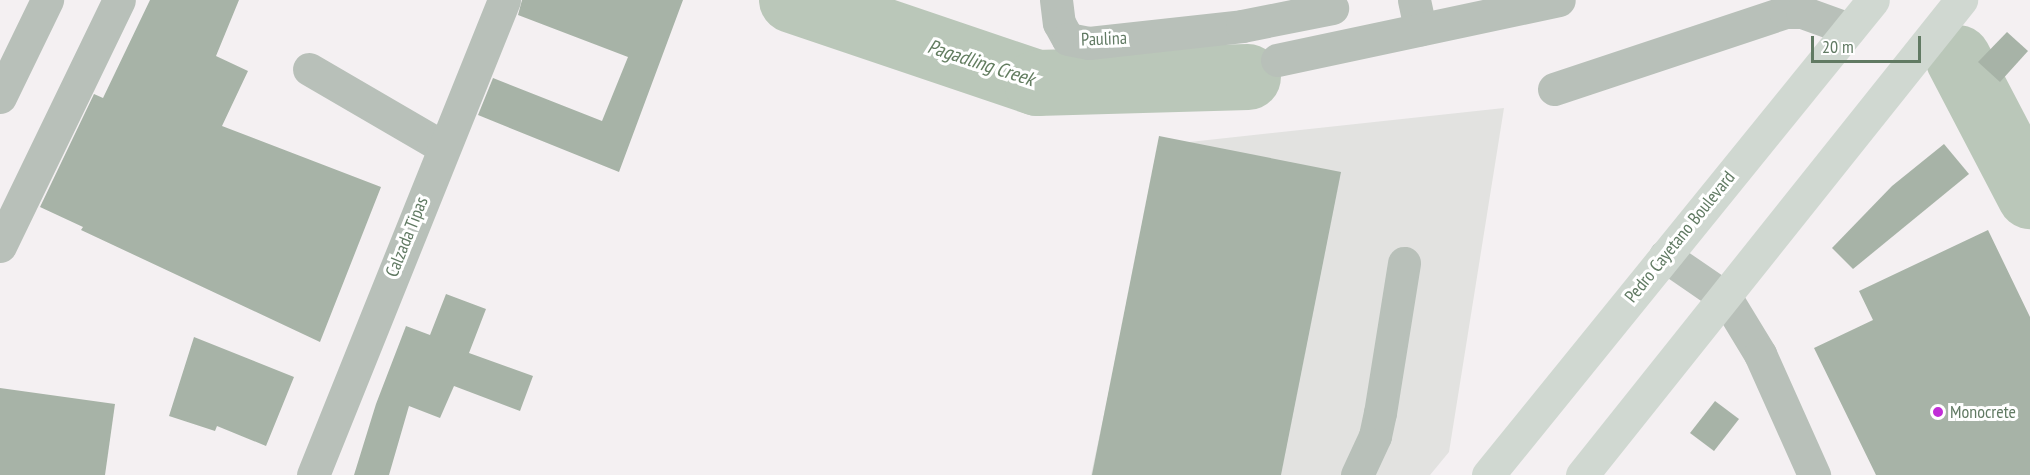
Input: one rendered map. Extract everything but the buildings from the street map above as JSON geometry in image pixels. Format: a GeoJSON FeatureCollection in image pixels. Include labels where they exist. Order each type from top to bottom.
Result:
{"type":"FeatureCollection","features":[{"type":"Feature","properties":{"kind":"main road","name":"Pedro Cayetano Boulevard"},"geometry":{"type":"LineString","coordinates":[[1488,475],[1873,0]]}},
{"type":"Feature","properties":{"kind":"main road"},"geometry":{"type":"LineString","coordinates":[[1582,475],[1726,298],[1961,0]]}},
{"type":"Feature","properties":{"kind":"street"},"geometry":{"type":"LineString","coordinates":[[0,97],[47,0]]}},
{"type":"Feature","properties":{"kind":"street"},"geometry":{"type":"LineString","coordinates":[[0,246],[119,0]]}},
{"type":"Feature","properties":{"kind":"street","name":"Calzada Tipas"},"geometry":{"type":"LineString","coordinates":[[313,475],[504,0]]}},
{"type":"Feature","properties":{"kind":"street","name":"Paulina"},"geometry":{"type":"LineString","coordinates":[[1056,0],[1059,23],[1068,39],[1089,43],[1181,33],[1241,13]]}},
{"type":"Feature","properties":{"kind":"street"},"geometry":{"type":"LineString","coordinates":[[1241,13],[1334,19],[1417,15],[1559,0]]}},
{"type":"Feature","properties":{"kind":"street"},"geometry":{"type":"LineString","coordinates":[[1554,89],[1785,12],[1802,12],[1849,30]]}},
{"type":"Feature","properties":{"kind":"street"},"geometry":{"type":"LineString","coordinates":[[1277,60],[1334,19]]}},
{"type":"Feature","properties":{"kind":"street"},"geometry":{"type":"LineString","coordinates":[[309,69],[443,147]]}},
{"type":"Feature","properties":{"kind":"street"},"geometry":{"type":"LineString","coordinates":[[1665,256],[1726,298],[1760,354],[1814,475]]}},
{"type":"Feature","properties":{"kind":"street"},"geometry":{"type":"LineString","coordinates":[[1357,475],[1375,436],[1404,263]]}},
{"type":"Feature","properties":{"kind":"shaded area"},"geometry":{"type":"Polygon","coordinates":[[[1504,108],[1449,452],[1430,475],[1091,475],[1162,145],[1504,108]]]}},
{"type":"Feature","properties":{"kind":"waterway","name":"Pagadling Creek"},"geometry":{"type":"LineString","coordinates":[[792,0],[1037,83],[1248,77]]}},
{"type":"Feature","properties":{"kind":"waterway","name":"Pagadling Creek"},"geometry":{"type":"LineString","coordinates":[[1958,58],[2030,196]]}},
{"type":"Feature","properties":{"kind":"place","name":"Monocrete"},"geometry":{"type":"Point","coordinates":[1938,412]}}]}
